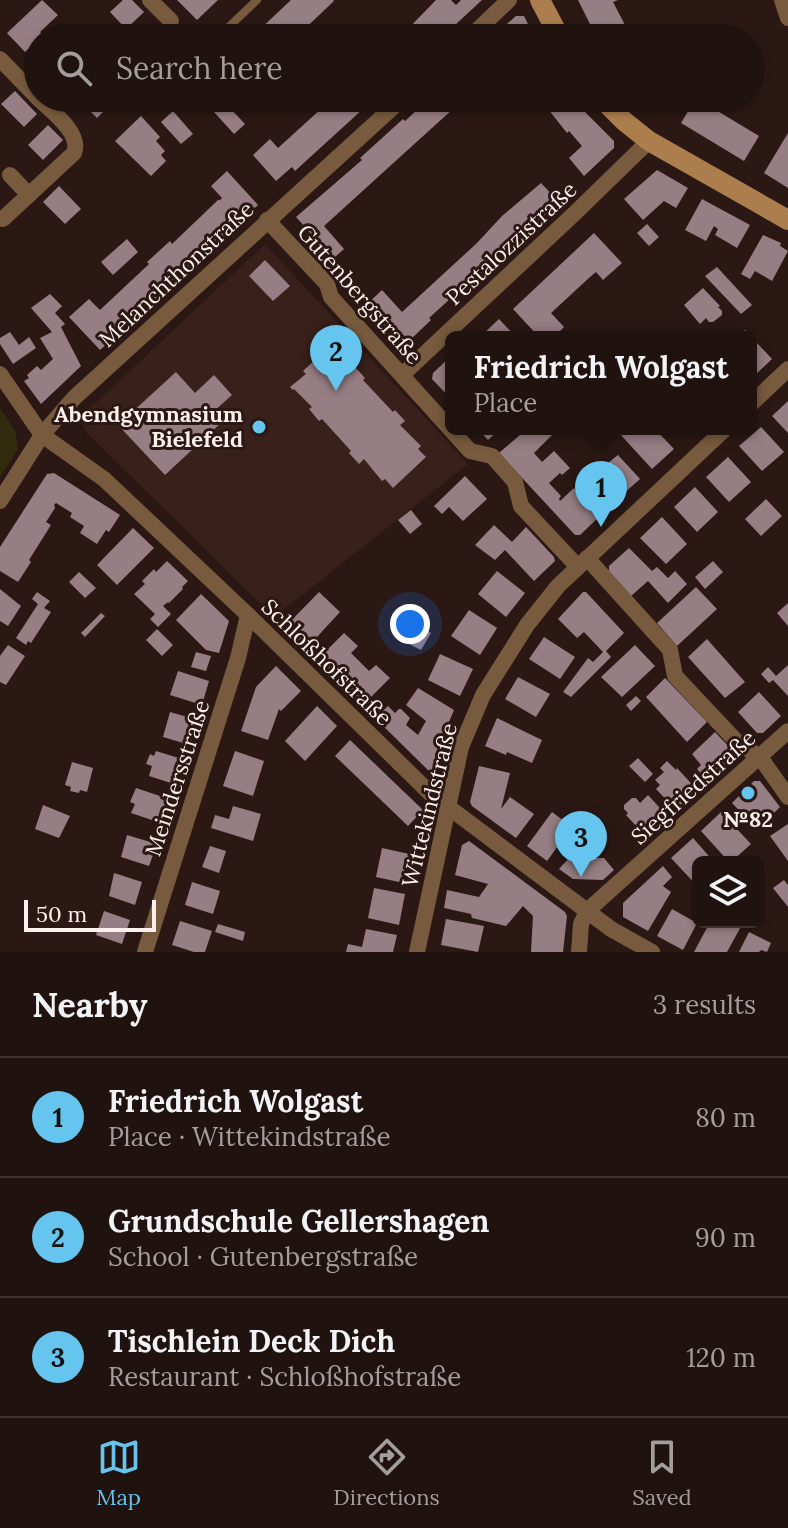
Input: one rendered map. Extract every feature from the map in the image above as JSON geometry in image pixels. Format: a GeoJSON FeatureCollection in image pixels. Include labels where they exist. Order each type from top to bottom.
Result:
{"type":"FeatureCollection","features":[{"type":"Feature","properties":{"kind":"main road"},"geometry":{"type":"LineString","coordinates":[[540,0],[553,24]]}},
{"type":"Feature","properties":{"kind":"main road"},"geometry":{"type":"LineString","coordinates":[[615,112],[649,141],[788,220]]}},
{"type":"Feature","properties":{"kind":"street"},"geometry":{"type":"LineString","coordinates":[[150,0],[171,21]]}},
{"type":"Feature","properties":{"kind":"street"},"geometry":{"type":"LineString","coordinates":[[484,24],[509,0]]}},
{"type":"Feature","properties":{"kind":"street"},"geometry":{"type":"LineString","coordinates":[[782,0],[788,18]]}},
{"type":"Feature","properties":{"kind":"street"},"geometry":{"type":"LineString","coordinates":[[0,59],[24,84]]}},
{"type":"Feature","properties":{"kind":"street"},"geometry":{"type":"LineString","coordinates":[[3,219],[74,153],[77,142],[71,131],[52,112]]}},
{"type":"Feature","properties":{"kind":"street","name":"Melanchthonstraße"},"geometry":{"type":"LineString","coordinates":[[0,501],[42,435],[74,398],[387,112]]}},
{"type":"Feature","properties":{"kind":"street","name":"Pestalozzistraße"},"geometry":{"type":"LineString","coordinates":[[449,331],[649,141]]}},
{"type":"Feature","properties":{"kind":"street"},"geometry":{"type":"LineString","coordinates":[[10,175],[29,195]]}},
{"type":"Feature","properties":{"kind":"street","name":"Gutenbergstraße"},"geometry":{"type":"LineString","coordinates":[[267,220],[327,284],[331,297],[445,423]]}},
{"type":"Feature","properties":{"kind":"street","name":"Pestalozzistraße"},"geometry":{"type":"LineString","coordinates":[[402,375],[445,335]]}},
{"type":"Feature","properties":{"kind":"street"},"geometry":{"type":"LineString","coordinates":[[757,398],[788,369]]}},
{"type":"Feature","properties":{"kind":"street","name":"Schloßhofstraße"},"geometry":{"type":"LineString","coordinates":[[0,374],[42,435],[104,479],[418,782],[611,929],[652,952]]}},
{"type":"Feature","properties":{"kind":"street","name":"Gutenbergstraße"},"geometry":{"type":"LineString","coordinates":[[456,435],[470,451],[492,456],[515,482],[521,506],[670,650],[675,676],[738,743],[760,757],[788,797]]}},
{"type":"Feature","properties":{"kind":"street","name":"Wittekindstraße"},"geometry":{"type":"LineString","coordinates":[[417,952],[461,747],[483,695],[527,625],[558,586],[719,435]]}},
{"type":"Feature","properties":{"kind":"street","name":"Meindersstraße"},"geometry":{"type":"LineString","coordinates":[[145,952],[238,658],[248,615]]}},
{"type":"Feature","properties":{"kind":"street","name":"Siegfriedstraße"},"geometry":{"type":"LineString","coordinates":[[587,911],[788,731]]}},
{"type":"Feature","properties":{"kind":"street"},"geometry":{"type":"LineString","coordinates":[[579,952],[581,924],[587,911]]}},
{"type":"Feature","properties":{"kind":"lane"},"geometry":{"type":"LineString","coordinates":[[232,24],[257,0]]}},
{"type":"Feature","properties":{"kind":"shaded area","name":"Abendgymnasium Bielefeld"},"geometry":{"type":"Polygon","coordinates":[[[265,244],[468,464],[274,617],[86,432],[82,423],[87,411],[265,244]]]}},
{"type":"Feature","properties":{"kind":"shaded area"},"geometry":{"type":"Polygon","coordinates":[[[0,408],[15,431],[18,449],[0,477],[0,408]]]}},
{"type":"Feature","properties":{"kind":"building"},"geometry":{"type":"Polygon","coordinates":[[[42,0],[58,15],[48,24],[24,24],[24,51],[7,33],[42,0]]]}},
{"type":"Feature","properties":{"kind":"building"},"geometry":{"type":"Polygon","coordinates":[[[123,0],[132,0],[144,12],[131,24],[121,24],[110,12],[123,0]]]}},
{"type":"Feature","properties":{"kind":"building"},"geometry":{"type":"Polygon","coordinates":[[[177,0],[218,0],[197,20],[177,0]]]}},
{"type":"Feature","properties":{"kind":"building"},"geometry":{"type":"Polygon","coordinates":[[[291,0],[334,1],[310,24],[266,24],[291,0]]]}},
{"type":"Feature","properties":{"kind":"building"},"geometry":{"type":"Polygon","coordinates":[[[436,0],[451,0],[456,5],[461,0],[482,0],[456,24],[413,24],[436,0]]]}},
{"type":"Feature","properties":{"kind":"building"},"geometry":{"type":"Polygon","coordinates":[[[578,0],[618,0],[613,2],[624,24],[590,24],[578,0]]]}},
{"type":"Feature","properties":{"kind":"building"},"geometry":{"type":"Polygon","coordinates":[[[516,16],[524,16],[528,24],[507,24],[516,16]]]}},
{"type":"Feature","properties":{"kind":"building"},"geometry":{"type":"Polygon","coordinates":[[[15,91],[24,100],[24,112],[37,114],[24,127],[1,104],[15,91]]]}},
{"type":"Feature","properties":{"kind":"building"},"geometry":{"type":"Polygon","coordinates":[[[174,112],[193,134],[181,144],[161,122],[174,112]]]}},
{"type":"Feature","properties":{"kind":"building"},"geometry":{"type":"Polygon","coordinates":[[[214,112],[234,112],[245,124],[234,134],[214,112]]]}},
{"type":"Feature","properties":{"kind":"building"},"geometry":{"type":"Polygon","coordinates":[[[318,112],[360,112],[295,171],[292,167],[276,181],[253,155],[270,139],[278,148],[318,112]]]}},
{"type":"Feature","properties":{"kind":"building"},"geometry":{"type":"Polygon","coordinates":[[[415,112],[450,112],[324,226],[344,249],[326,265],[306,242],[313,236],[296,217],[362,160],[360,158],[403,119],[405,121],[415,112]]]}},
{"type":"Feature","properties":{"kind":"building"},"geometry":{"type":"Polygon","coordinates":[[[550,112],[585,112],[614,141],[614,148],[584,176],[569,158],[582,146],[569,131],[567,133],[550,112]]]}},
{"type":"Feature","properties":{"kind":"building"},"geometry":{"type":"Polygon","coordinates":[[[688,112],[719,112],[759,136],[744,161],[681,123],[688,112]]]}},
{"type":"Feature","properties":{"kind":"building"},"geometry":{"type":"Polygon","coordinates":[[[141,116],[160,137],[156,141],[165,151],[161,155],[166,161],[151,176],[115,141],[141,116]]]}},
{"type":"Feature","properties":{"kind":"building"},"geometry":{"type":"Polygon","coordinates":[[[48,125],[63,140],[43,160],[28,145],[48,125]]]}},
{"type":"Feature","properties":{"kind":"building"},"geometry":{"type":"Polygon","coordinates":[[[788,133],[788,188],[764,173],[788,133]]]}},
{"type":"Feature","properties":{"kind":"building"},"geometry":{"type":"Polygon","coordinates":[[[657,170],[688,188],[676,208],[664,201],[643,220],[624,199],[657,170]]]}},
{"type":"Feature","properties":{"kind":"building"},"geometry":{"type":"Polygon","coordinates":[[[227,171],[258,205],[100,350],[69,317],[89,299],[100,310],[149,264],[147,262],[170,241],[172,244],[220,200],[222,198],[211,186],[227,171]]]}},
{"type":"Feature","properties":{"kind":"building"},"geometry":{"type":"Polygon","coordinates":[[[541,183],[559,202],[537,222],[535,220],[473,281],[429,318],[431,320],[409,341],[391,322],[384,328],[364,307],[382,290],[402,312],[541,183]]]}},
{"type":"Feature","properties":{"kind":"building"},"geometry":{"type":"Polygon","coordinates":[[[59,186],[81,209],[65,224],[43,202],[59,186]]]}},
{"type":"Feature","properties":{"kind":"building"},"geometry":{"type":"Polygon","coordinates":[[[702,199],[750,225],[737,248],[715,235],[718,229],[714,226],[706,241],[685,230],[702,199]]]}},
{"type":"Feature","properties":{"kind":"building"},"geometry":{"type":"Polygon","coordinates":[[[647,224],[659,237],[649,246],[637,233],[647,224]]]}},
{"type":"Feature","properties":{"kind":"building"},"geometry":{"type":"Polygon","coordinates":[[[594,233],[622,263],[603,280],[596,272],[551,313],[564,327],[560,331],[533,331],[513,309],[594,233]]]}},
{"type":"Feature","properties":{"kind":"building"},"geometry":{"type":"Polygon","coordinates":[[[763,235],[781,243],[780,246],[788,251],[772,281],[755,271],[750,279],[741,274],[763,235]]]}},
{"type":"Feature","properties":{"kind":"building"},"geometry":{"type":"Polygon","coordinates":[[[127,239],[138,252],[113,275],[101,262],[127,239]]]}},
{"type":"Feature","properties":{"kind":"building"},"geometry":{"type":"Polygon","coordinates":[[[265,260],[290,286],[273,301],[249,276],[265,260]]]}},
{"type":"Feature","properties":{"kind":"building"},"geometry":{"type":"Polygon","coordinates":[[[717,267],[752,305],[741,314],[705,276],[717,267]]]}},
{"type":"Feature","properties":{"kind":"building"},"geometry":{"type":"Polygon","coordinates":[[[703,288],[720,306],[722,315],[713,322],[706,318],[700,324],[684,305],[703,288]]]}},
{"type":"Feature","properties":{"kind":"building"},"geometry":{"type":"Polygon","coordinates":[[[50,294],[62,306],[55,313],[65,324],[61,327],[81,366],[41,404],[24,381],[37,366],[41,370],[53,359],[40,338],[52,332],[31,308],[50,294]]]}},
{"type":"Feature","properties":{"kind":"building"},"geometry":{"type":"Polygon","coordinates":[[[499,319],[510,331],[486,331],[499,319]]]}},
{"type":"Feature","properties":{"kind":"building"},"geometry":{"type":"Polygon","coordinates":[[[10,332],[19,345],[29,337],[36,348],[13,364],[0,344],[0,338],[10,332]]]}},
{"type":"Feature","properties":{"kind":"building"},"geometry":{"type":"Polygon","coordinates":[[[757,343],[772,359],[757,373],[757,343]]]}},
{"type":"Feature","properties":{"kind":"building"},"geometry":{"type":"Polygon","coordinates":[[[332,348],[352,371],[355,367],[365,378],[363,380],[405,421],[400,425],[421,446],[418,449],[426,457],[393,488],[385,479],[382,481],[364,459],[359,464],[322,419],[319,421],[309,409],[312,407],[290,387],[306,374],[303,371],[316,359],[319,362],[332,348]]]}},
{"type":"Feature","properties":{"kind":"building"},"geometry":{"type":"Polygon","coordinates":[[[445,362],[445,393],[432,379],[433,373],[445,362]]]}},
{"type":"Feature","properties":{"kind":"building"},"geometry":{"type":"Polygon","coordinates":[[[176,372],[195,393],[214,375],[232,395],[213,412],[222,422],[165,475],[118,425],[176,372]]]}},
{"type":"Feature","properties":{"kind":"building"},"geometry":{"type":"Polygon","coordinates":[[[788,401],[788,433],[772,416],[788,401]]]}},
{"type":"Feature","properties":{"kind":"building"},"geometry":{"type":"Polygon","coordinates":[[[761,427],[784,452],[762,471],[739,446],[752,435],[757,435],[761,427]]]}},
{"type":"Feature","properties":{"kind":"building"},"geometry":{"type":"Polygon","coordinates":[[[520,435],[552,435],[534,453],[542,462],[554,451],[570,468],[549,483],[561,496],[560,501],[574,488],[600,516],[580,535],[575,535],[499,453],[520,435]]]}},
{"type":"Feature","properties":{"kind":"building"},"geometry":{"type":"Polygon","coordinates":[[[621,435],[661,435],[674,449],[652,469],[621,435]]]}},
{"type":"Feature","properties":{"kind":"building"},"geometry":{"type":"Polygon","coordinates":[[[618,455],[640,479],[613,503],[597,486],[591,491],[577,476],[582,471],[589,478],[618,455]]]}},
{"type":"Feature","properties":{"kind":"building"},"geometry":{"type":"Polygon","coordinates":[[[728,457],[751,482],[729,502],[706,477],[728,457]]]}},
{"type":"Feature","properties":{"kind":"building"},"geometry":{"type":"Polygon","coordinates":[[[54,473],[120,515],[97,544],[80,533],[84,526],[70,517],[72,513],[56,503],[46,522],[51,525],[18,582],[0,571],[0,547],[47,474],[54,473]]]}},
{"type":"Feature","properties":{"kind":"building"},"geometry":{"type":"Polygon","coordinates":[[[465,476],[487,499],[463,521],[449,507],[442,514],[434,506],[465,476]]]}},
{"type":"Feature","properties":{"kind":"building"},"geometry":{"type":"Polygon","coordinates":[[[695,487],[718,512],[697,532],[674,507],[695,487]]]}},
{"type":"Feature","properties":{"kind":"building"},"geometry":{"type":"Polygon","coordinates":[[[766,499],[782,516],[761,536],[745,519],[766,499]]]}},
{"type":"Feature","properties":{"kind":"building"},"geometry":{"type":"Polygon","coordinates":[[[411,510],[422,524],[410,534],[398,520],[411,510]]]}},
{"type":"Feature","properties":{"kind":"building"},"geometry":{"type":"Polygon","coordinates":[[[662,517],[687,544],[666,564],[640,538],[662,517]]]}},
{"type":"Feature","properties":{"kind":"building"},"geometry":{"type":"Polygon","coordinates":[[[494,525],[512,542],[526,527],[555,561],[534,581],[505,550],[495,560],[475,545],[494,525]]]}},
{"type":"Feature","properties":{"kind":"building"},"geometry":{"type":"Polygon","coordinates":[[[133,528],[154,548],[117,585],[97,565],[133,528]]]}},
{"type":"Feature","properties":{"kind":"building"},"geometry":{"type":"Polygon","coordinates":[[[629,548],[652,571],[657,567],[668,578],[675,571],[687,584],[668,603],[648,581],[631,596],[609,573],[609,566],[629,548]]]}},
{"type":"Feature","properties":{"kind":"building"},"geometry":{"type":"Polygon","coordinates":[[[167,561],[188,581],[163,606],[171,614],[158,627],[150,619],[155,614],[134,594],[154,569],[156,572],[167,561]]]}},
{"type":"Feature","properties":{"kind":"building"},"geometry":{"type":"Polygon","coordinates":[[[713,561],[723,572],[705,589],[695,577],[713,561]]]}},
{"type":"Feature","properties":{"kind":"building"},"geometry":{"type":"Polygon","coordinates":[[[497,571],[525,593],[506,617],[478,594],[497,571]]]}},
{"type":"Feature","properties":{"kind":"building"},"geometry":{"type":"Polygon","coordinates":[[[79,572],[96,588],[85,598],[69,582],[79,572]]]}},
{"type":"Feature","properties":{"kind":"building"},"geometry":{"type":"Polygon","coordinates":[[[696,587],[717,609],[677,646],[657,623],[696,587]]]}},
{"type":"Feature","properties":{"kind":"building"},"geometry":{"type":"Polygon","coordinates":[[[0,589],[21,606],[8,626],[0,621],[0,589]]]}},
{"type":"Feature","properties":{"kind":"building"},"geometry":{"type":"Polygon","coordinates":[[[37,592],[50,601],[44,608],[51,612],[31,643],[28,641],[26,645],[16,638],[38,604],[32,599],[37,592]]]}},
{"type":"Feature","properties":{"kind":"building"},"geometry":{"type":"Polygon","coordinates":[[[319,592],[340,612],[305,650],[284,628],[319,592]]]}},
{"type":"Feature","properties":{"kind":"building"},"geometry":{"type":"Polygon","coordinates":[[[583,592],[624,633],[606,651],[611,657],[571,697],[563,692],[588,658],[593,662],[603,652],[584,632],[577,638],[558,619],[583,592]]]}},
{"type":"Feature","properties":{"kind":"building"},"geometry":{"type":"Polygon","coordinates":[[[201,594],[229,621],[219,653],[206,650],[176,620],[201,594]]]}},
{"type":"Feature","properties":{"kind":"building"},"geometry":{"type":"Polygon","coordinates":[[[788,603],[788,626],[777,613],[788,603]]]}},
{"type":"Feature","properties":{"kind":"building"},"geometry":{"type":"Polygon","coordinates":[[[469,610],[497,628],[480,655],[451,636],[469,610]]]}},
{"type":"Feature","properties":{"kind":"building"},"geometry":{"type":"Polygon","coordinates":[[[101,613],[105,616],[85,637],[81,633],[101,613]]]}},
{"type":"Feature","properties":{"kind":"building"},"geometry":{"type":"Polygon","coordinates":[[[402,616],[431,633],[421,650],[409,644],[412,638],[396,629],[402,616]]]}},
{"type":"Feature","properties":{"kind":"building"},"geometry":{"type":"Polygon","coordinates":[[[157,629],[173,645],[162,656],[146,640],[157,629]]]}},
{"type":"Feature","properties":{"kind":"building"},"geometry":{"type":"Polygon","coordinates":[[[344,633],[358,646],[351,653],[369,671],[376,665],[390,678],[362,706],[316,661],[344,633]]]}},
{"type":"Feature","properties":{"kind":"building"},"geometry":{"type":"Polygon","coordinates":[[[544,637],[575,657],[560,679],[529,659],[544,637]]]}},
{"type":"Feature","properties":{"kind":"building"},"geometry":{"type":"Polygon","coordinates":[[[707,639],[745,682],[725,698],[688,657],[707,639]]]}},
{"type":"Feature","properties":{"kind":"building"},"geometry":{"type":"Polygon","coordinates":[[[8,645],[25,656],[6,685],[0,682],[0,656],[8,645]]]}},
{"type":"Feature","properties":{"kind":"building"},"geometry":{"type":"Polygon","coordinates":[[[635,645],[655,666],[622,697],[601,677],[635,645]]]}},
{"type":"Feature","properties":{"kind":"building"},"geometry":{"type":"Polygon","coordinates":[[[196,652],[211,656],[206,671],[191,667],[196,652]]]}},
{"type":"Feature","properties":{"kind":"building"},"geometry":{"type":"Polygon","coordinates":[[[440,654],[473,669],[460,696],[428,680],[440,654]]]}},
{"type":"Feature","properties":{"kind":"building"},"geometry":{"type":"Polygon","coordinates":[[[788,665],[788,696],[773,680],[769,683],[761,674],[768,667],[776,676],[788,665]]]}},
{"type":"Feature","properties":{"kind":"building"},"geometry":{"type":"Polygon","coordinates":[[[276,666],[301,691],[281,711],[279,709],[268,740],[241,731],[256,687],[276,666]]]}},
{"type":"Feature","properties":{"kind":"building"},"geometry":{"type":"Polygon","coordinates":[[[178,671],[209,681],[202,705],[170,695],[178,671]]]}},
{"type":"Feature","properties":{"kind":"building"},"geometry":{"type":"Polygon","coordinates":[[[518,677],[550,694],[536,717],[505,699],[518,677]]]}},
{"type":"Feature","properties":{"kind":"building"},"geometry":{"type":"Polygon","coordinates":[[[665,678],[707,722],[687,742],[646,697],[665,678]]]}},
{"type":"Feature","properties":{"kind":"building"},"geometry":{"type":"Polygon","coordinates":[[[418,688],[454,710],[434,768],[429,771],[375,718],[388,706],[395,713],[401,709],[410,718],[406,725],[418,735],[426,721],[406,705],[418,688]]]}},
{"type":"Feature","properties":{"kind":"building"},"geometry":{"type":"Polygon","coordinates":[[[759,692],[781,716],[763,733],[757,733],[738,712],[759,692]]]}},
{"type":"Feature","properties":{"kind":"building"},"geometry":{"type":"Polygon","coordinates":[[[636,696],[641,701],[631,711],[626,705],[636,696]]]}},
{"type":"Feature","properties":{"kind":"building"},"geometry":{"type":"Polygon","coordinates":[[[317,706],[337,726],[305,761],[285,741],[317,706]]]}},
{"type":"Feature","properties":{"kind":"building"},"geometry":{"type":"Polygon","coordinates":[[[170,712],[198,720],[190,745],[163,737],[170,712]]]}},
{"type":"Feature","properties":{"kind":"building"},"geometry":{"type":"Polygon","coordinates":[[[497,718],[542,740],[532,763],[485,746],[497,718]]]}},
{"type":"Feature","properties":{"kind":"building"},"geometry":{"type":"Polygon","coordinates":[[[715,732],[734,752],[733,760],[707,781],[697,769],[701,765],[692,754],[715,732]]]}},
{"type":"Feature","properties":{"kind":"building"},"geometry":{"type":"Polygon","coordinates":[[[350,740],[423,810],[408,826],[335,756],[350,740]]]}},
{"type":"Feature","properties":{"kind":"building"},"geometry":{"type":"Polygon","coordinates":[[[156,751],[182,759],[174,784],[149,776],[152,766],[146,764],[150,754],[154,756],[156,751]]]}},
{"type":"Feature","properties":{"kind":"building"},"geometry":{"type":"Polygon","coordinates":[[[235,751],[264,761],[253,796],[223,786],[235,751]]]}},
{"type":"Feature","properties":{"kind":"building"},"geometry":{"type":"Polygon","coordinates":[[[638,758],[653,774],[645,782],[629,766],[638,758]]]}},
{"type":"Feature","properties":{"kind":"building"},"geometry":{"type":"Polygon","coordinates":[[[667,761],[699,792],[677,811],[656,789],[660,785],[655,780],[664,772],[660,768],[667,761]]]}},
{"type":"Feature","properties":{"kind":"building"},"geometry":{"type":"Polygon","coordinates":[[[72,762],[93,768],[87,792],[70,791],[71,787],[65,785],[72,762]]]}},
{"type":"Feature","properties":{"kind":"building"},"geometry":{"type":"Polygon","coordinates":[[[479,766],[510,773],[501,809],[510,797],[534,814],[516,838],[472,806],[470,802],[479,766]]]}},
{"type":"Feature","properties":{"kind":"building"},"geometry":{"type":"Polygon","coordinates":[[[754,781],[760,781],[780,807],[772,815],[774,818],[757,829],[732,803],[754,781]]]}},
{"type":"Feature","properties":{"kind":"building"},"geometry":{"type":"Polygon","coordinates":[[[136,788],[169,799],[161,823],[131,813],[135,804],[130,802],[136,788]]]}},
{"type":"Feature","properties":{"kind":"building"},"geometry":{"type":"Polygon","coordinates":[[[648,795],[670,819],[648,839],[626,815],[624,805],[632,798],[640,803],[648,795]]]}},
{"type":"Feature","properties":{"kind":"building"},"geometry":{"type":"Polygon","coordinates":[[[43,805],[70,816],[59,838],[35,829],[43,805]]]}},
{"type":"Feature","properties":{"kind":"building"},"geometry":{"type":"Polygon","coordinates":[[[233,806],[261,814],[253,841],[211,828],[215,815],[229,819],[233,806]]]}},
{"type":"Feature","properties":{"kind":"building"},"geometry":{"type":"Polygon","coordinates":[[[552,812],[572,827],[547,861],[527,846],[552,812]]]}},
{"type":"Feature","properties":{"kind":"building"},"geometry":{"type":"Polygon","coordinates":[[[721,812],[751,844],[738,856],[724,856],[701,831],[721,812]]]}},
{"type":"Feature","properties":{"kind":"building"},"geometry":{"type":"Polygon","coordinates":[[[788,824],[788,861],[770,836],[788,824]]]}},
{"type":"Feature","properties":{"kind":"building"},"geometry":{"type":"Polygon","coordinates":[[[127,835],[157,844],[149,866],[121,857],[127,835]]]}},
{"type":"Feature","properties":{"kind":"building"},"geometry":{"type":"Polygon","coordinates":[[[693,838],[709,856],[692,856],[692,881],[671,858],[693,838]]]}},
{"type":"Feature","properties":{"kind":"building"},"geometry":{"type":"Polygon","coordinates":[[[469,841],[565,912],[563,952],[531,952],[533,916],[523,906],[506,926],[444,908],[447,890],[479,897],[488,884],[455,875],[462,845],[469,841]]]}},
{"type":"Feature","properties":{"kind":"building"},"geometry":{"type":"Polygon","coordinates":[[[210,846],[226,851],[219,873],[202,867],[210,846]]]}},
{"type":"Feature","properties":{"kind":"building"},"geometry":{"type":"Polygon","coordinates":[[[382,848],[414,855],[408,884],[376,877],[382,848]]]}},
{"type":"Feature","properties":{"kind":"building"},"geometry":{"type":"Polygon","coordinates":[[[597,848],[597,858],[604,858],[614,870],[603,880],[573,879],[559,869],[569,858],[580,858],[579,849],[597,848]]]}},
{"type":"Feature","properties":{"kind":"building"},"geometry":{"type":"Polygon","coordinates":[[[663,866],[672,877],[663,886],[671,892],[648,931],[623,917],[623,903],[663,866]]]}},
{"type":"Feature","properties":{"kind":"building"},"geometry":{"type":"Polygon","coordinates":[[[114,873],[142,882],[135,905],[109,896],[114,873]]]}},
{"type":"Feature","properties":{"kind":"building"},"geometry":{"type":"Polygon","coordinates":[[[784,880],[788,885],[788,907],[773,888],[784,880]]]}},
{"type":"Feature","properties":{"kind":"building"},"geometry":{"type":"Polygon","coordinates":[[[192,882],[220,891],[213,914],[185,905],[192,882]]]}},
{"type":"Feature","properties":{"kind":"building"},"geometry":{"type":"Polygon","coordinates":[[[374,888],[405,894],[399,925],[368,918],[374,888]]]}},
{"type":"Feature","properties":{"kind":"building"},"geometry":{"type":"Polygon","coordinates":[[[672,909],[692,920],[694,928],[683,950],[657,936],[672,909]]]}},
{"type":"Feature","properties":{"kind":"building"},"geometry":{"type":"Polygon","coordinates":[[[104,911],[130,920],[122,944],[96,935],[104,911]]]}},
{"type":"Feature","properties":{"kind":"building"},"geometry":{"type":"Polygon","coordinates":[[[446,919],[484,926],[478,952],[441,945],[446,919]]]}},
{"type":"Feature","properties":{"kind":"building"},"geometry":{"type":"Polygon","coordinates":[[[180,921],[212,931],[205,952],[172,945],[180,921]]]}},
{"type":"Feature","properties":{"kind":"building"},"geometry":{"type":"Polygon","coordinates":[[[218,924],[245,932],[243,941],[215,932],[218,924]]]}},
{"type":"Feature","properties":{"kind":"building"},"geometry":{"type":"Polygon","coordinates":[[[707,928],[740,928],[727,952],[694,952],[707,928]]]}},
{"type":"Feature","properties":{"kind":"building"},"geometry":{"type":"Polygon","coordinates":[[[366,929],[397,935],[393,952],[346,952],[348,944],[362,947],[366,929]]]}},
{"type":"Feature","properties":{"kind":"building"},"geometry":{"type":"Polygon","coordinates":[[[749,932],[771,943],[767,952],[739,952],[749,932]]]}},
{"type":"Feature","properties":{"kind":"place","name":"Grundschule Gellershagen"},"geometry":{"type":"Point","coordinates":[336,391]}},
{"type":"Feature","properties":{"kind":"place","name":"Abendgymnasium Bielefeld"},"geometry":{"type":"Point","coordinates":[259,427]}},
{"type":"Feature","properties":{"kind":"place","name":"Friedrich Wolgast"},"geometry":{"type":"Point","coordinates":[601,527]}},
{"type":"Feature","properties":{"kind":"place","name":"№82"},"geometry":{"type":"Point","coordinates":[748,793]}},
{"type":"Feature","properties":{"kind":"place","name":"Tischlein Deck Dich"},"geometry":{"type":"Point","coordinates":[581,877]}}]}
